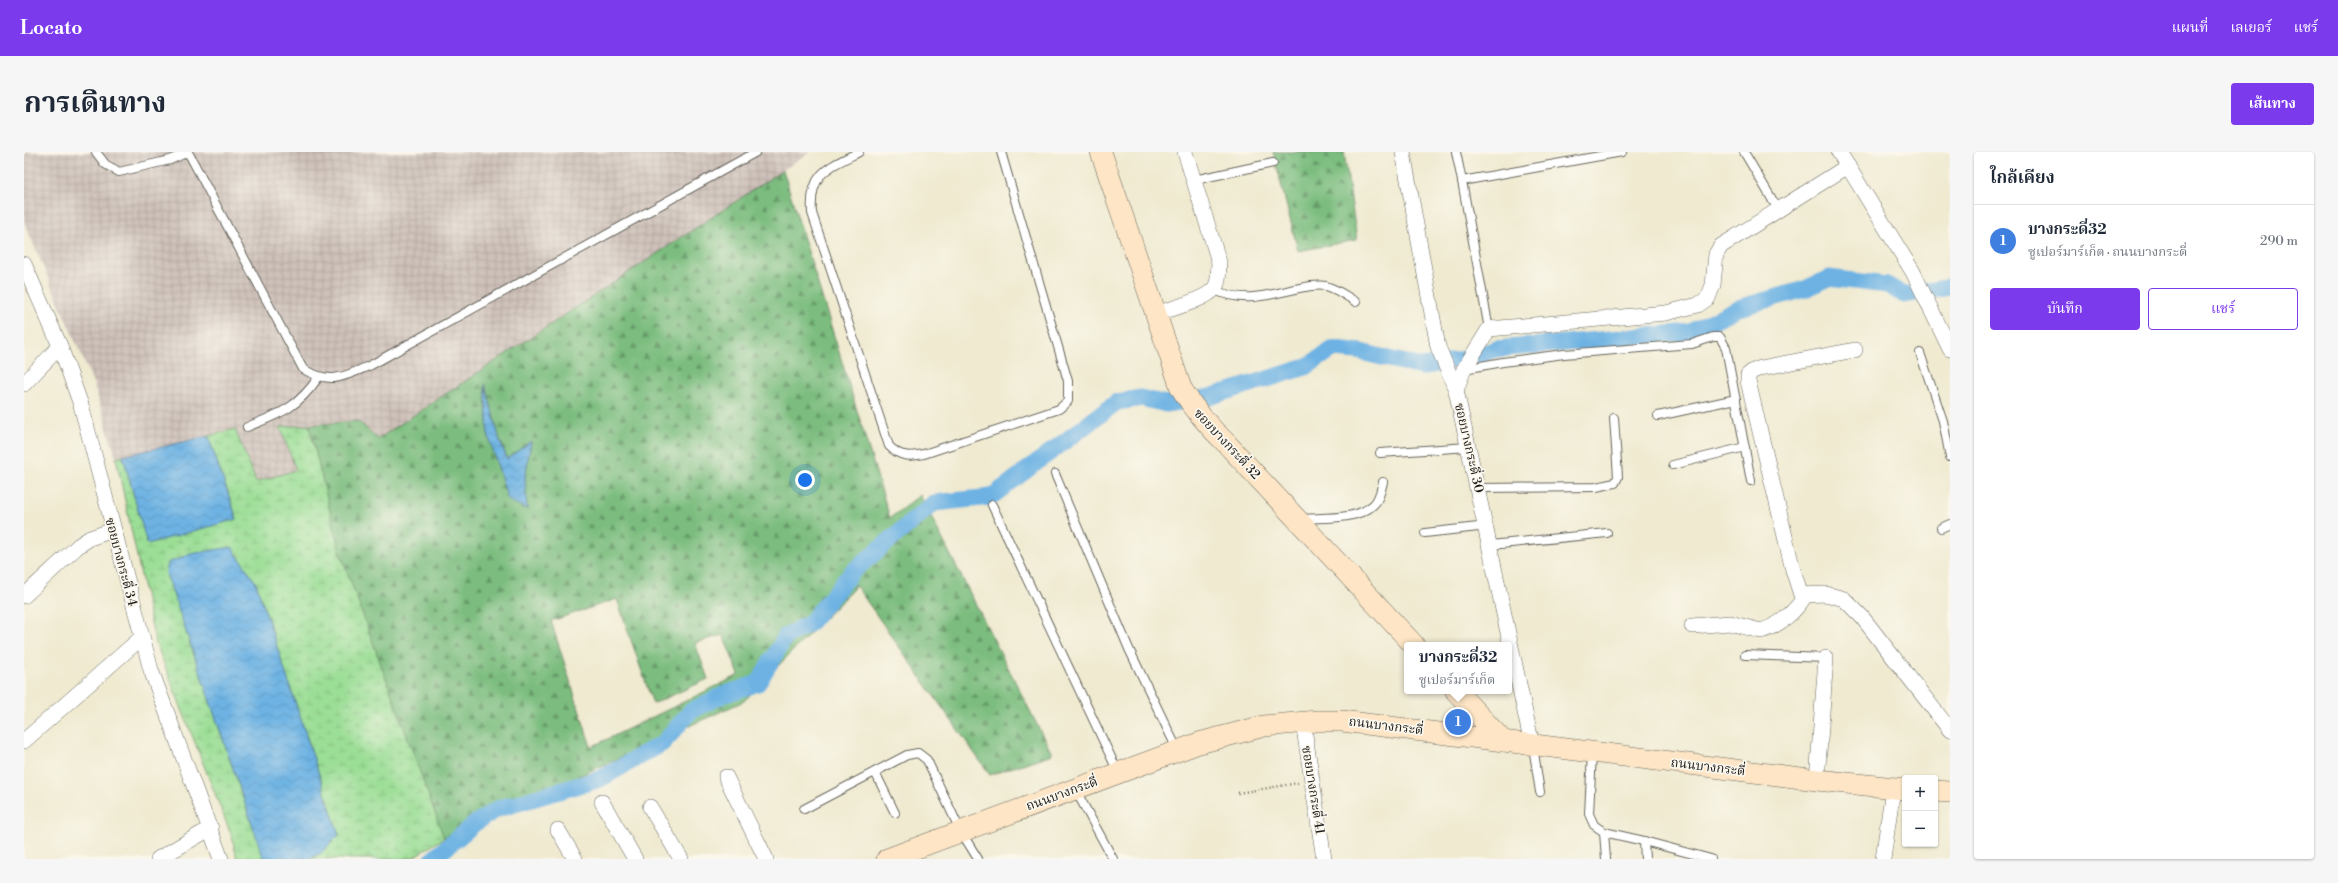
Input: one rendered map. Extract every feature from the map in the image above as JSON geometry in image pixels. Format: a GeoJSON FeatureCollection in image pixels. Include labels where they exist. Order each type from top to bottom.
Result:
{"type":"FeatureCollection","features":[{"type":"Feature","properties":{"kind":"street","name":"ซอยบางกระดี่ 32"},"geometry":{"type":"LineString","coordinates":[[1101,152],[1156,314],[1187,397],[1207,426],[1411,642]]}},
{"type":"Feature","properties":{"kind":"street"},"geometry":{"type":"LineString","coordinates":[[1156,314],[1205,296],[1214,290],[1218,280],[1219,262],[1185,152]]}},
{"type":"Feature","properties":{"kind":"street","name":"ซอยบางกระดี่ 30"},"geometry":{"type":"LineString","coordinates":[[1403,152],[1439,351],[1456,390],[1487,526],[1511,642]]}},
{"type":"Feature","properties":{"kind":"street"},"geometry":{"type":"LineString","coordinates":[[1839,152],[1913,272],[1950,349]]}},
{"type":"Feature","properties":{"kind":"street"},"geometry":{"type":"LineString","coordinates":[[1456,390],[1464,369],[1489,329],[1666,313],[1698,305],[1708,298],[1713,285],[1716,254],[1721,246],[1779,211],[1848,166]]}},
{"type":"Feature","properties":{"kind":"street","name":"ซอยบางกระดี่ 34"},"geometry":{"type":"LineString","coordinates":[[24,264],[60,346],[80,405],[141,638],[162,702],[211,828],[221,859]]}},
{"type":"Feature","properties":{"kind":"street"},"geometry":{"type":"LineString","coordinates":[[24,384],[60,346]]}},
{"type":"Feature","properties":{"kind":"street"},"geometry":{"type":"LineString","coordinates":[[1855,350],[1761,368],[1748,375],[1748,381],[1798,592],[1805,596],[1826,594],[1844,598],[1862,617],[1950,730]]}},
{"type":"Feature","properties":{"kind":"street"},"geometry":{"type":"LineString","coordinates":[[24,596],[78,546],[90,538],[113,530]]}},
{"type":"Feature","properties":{"kind":"street"},"geometry":{"type":"LineString","coordinates":[[1692,626],[1730,623],[1761,631],[1785,619],[1795,611],[1805,596]]}},
{"type":"Feature","properties":{"kind":"street"},"geometry":{"type":"LineString","coordinates":[[24,741],[141,638]]}},
{"type":"Feature","properties":{"kind":"street","name":"ซอยบางกระดี่ 30"},"geometry":{"type":"LineString","coordinates":[[1512,647],[1532,745]]}},
{"type":"Feature","properties":{"kind":"street"},"geometry":{"type":"LineString","coordinates":[[1817,780],[1826,658]]}},
{"type":"Feature","properties":{"kind":"street"},"geometry":{"type":"LineString","coordinates":[[1459,694],[1503,741]]}},
{"type":"Feature","properties":{"kind":"street","name":"ถนนบางกระดี่"},"geometry":{"type":"LineString","coordinates":[[887,859],[960,830],[1178,751],[1264,726],[1303,722],[1342,721],[1817,780],[1899,788]]}},
{"type":"Feature","properties":{"kind":"street","name":"ซอยบางกระดี่ 41"},"geometry":{"type":"LineString","coordinates":[[1303,722],[1324,859]]}},
{"type":"Feature","properties":{"kind":"street"},"geometry":{"type":"LineString","coordinates":[[726,776],[766,859]]}},
{"type":"Feature","properties":{"kind":"street"},"geometry":{"type":"LineString","coordinates":[[1882,859],[1899,788]]}},
{"type":"Feature","properties":{"kind":"street"},"geometry":{"type":"LineString","coordinates":[[1938,791],[1950,792]]}},
{"type":"Feature","properties":{"kind":"street"},"geometry":{"type":"LineString","coordinates":[[602,802],[635,859]]}},
{"type":"Feature","properties":{"kind":"street"},"geometry":{"type":"LineString","coordinates":[[650,807],[681,859]]}},
{"type":"Feature","properties":{"kind":"street"},"geometry":{"type":"LineString","coordinates":[[167,857],[211,828]]}},
{"type":"Feature","properties":{"kind":"street"},"geometry":{"type":"LineString","coordinates":[[558,830],[575,859]]}},
{"type":"Feature","properties":{"kind":"lane"},"geometry":{"type":"LineString","coordinates":[[96,152],[105,164],[120,172],[164,162],[188,152],[303,369],[318,378],[333,379],[371,365],[756,152]]}},
{"type":"Feature","properties":{"kind":"lane"},"geometry":{"type":"LineString","coordinates":[[859,152],[828,167],[814,183],[811,198],[812,213],[889,446],[897,454],[910,457],[924,454],[1059,408],[1068,401],[1068,381],[1001,152]]}},
{"type":"Feature","properties":{"kind":"lane"},"geometry":{"type":"LineString","coordinates":[[1456,152],[1489,329]]}},
{"type":"Feature","properties":{"kind":"lane"},"geometry":{"type":"LineString","coordinates":[[1462,181],[1622,152]]}},
{"type":"Feature","properties":{"kind":"lane"},"geometry":{"type":"LineString","coordinates":[[1744,152],[1779,211]]}},
{"type":"Feature","properties":{"kind":"lane"},"geometry":{"type":"LineString","coordinates":[[1194,180],[1273,163]]}},
{"type":"Feature","properties":{"kind":"lane"},"geometry":{"type":"LineString","coordinates":[[1214,290],[1229,296],[1258,298],[1314,285],[1338,291],[1356,302]]}},
{"type":"Feature","properties":{"kind":"lane"},"geometry":{"type":"LineString","coordinates":[[1464,369],[1564,354],[1692,344],[1713,337],[1720,337],[1726,348],[1751,481]]}},
{"type":"Feature","properties":{"kind":"lane"},"geometry":{"type":"LineString","coordinates":[[1920,353],[1943,421],[1950,456]]}},
{"type":"Feature","properties":{"kind":"lane"},"geometry":{"type":"LineString","coordinates":[[246,427],[284,411],[304,396],[318,378]]}},
{"type":"Feature","properties":{"kind":"lane"},"geometry":{"type":"LineString","coordinates":[[1658,416],[1736,399]]}},
{"type":"Feature","properties":{"kind":"lane"},"geometry":{"type":"LineString","coordinates":[[1478,488],[1596,488],[1615,483],[1618,477],[1614,418]]}},
{"type":"Feature","properties":{"kind":"lane"},"geometry":{"type":"LineString","coordinates":[[1380,453],[1469,447]]}},
{"type":"Feature","properties":{"kind":"lane"},"geometry":{"type":"LineString","coordinates":[[1673,465],[1745,447]]}},
{"type":"Feature","properties":{"kind":"lane"},"geometry":{"type":"LineString","coordinates":[[1055,474],[1129,649],[1178,751]]}},
{"type":"Feature","properties":{"kind":"lane"},"geometry":{"type":"LineString","coordinates":[[1296,519],[1347,515],[1364,511],[1374,504],[1384,482]]}},
{"type":"Feature","properties":{"kind":"lane"},"geometry":{"type":"LineString","coordinates":[[992,505],[1118,773]]}},
{"type":"Feature","properties":{"kind":"lane"},"geometry":{"type":"LineString","coordinates":[[1940,528],[1950,524]]}},
{"type":"Feature","properties":{"kind":"lane"},"geometry":{"type":"LineString","coordinates":[[1425,533],[1487,526]]}},
{"type":"Feature","properties":{"kind":"lane"},"geometry":{"type":"LineString","coordinates":[[1491,545],[1607,533]]}},
{"type":"Feature","properties":{"kind":"lane"},"geometry":{"type":"LineString","coordinates":[[1745,655],[1826,658]]}},
{"type":"Feature","properties":{"kind":"lane"},"geometry":{"type":"LineString","coordinates":[[1532,745],[1540,792]]}},
{"type":"Feature","properties":{"kind":"lane"},"geometry":{"type":"LineString","coordinates":[[1592,752],[1589,814],[1594,825],[1604,832],[1644,841],[1691,856],[1711,859]]}},
{"type":"Feature","properties":{"kind":"lane"},"geometry":{"type":"LineString","coordinates":[[804,809],[907,755],[918,753],[927,760],[960,830],[978,859]]}},
{"type":"Feature","properties":{"kind":"lane"},"geometry":{"type":"LineString","coordinates":[[875,772],[895,813]]}},
{"type":"Feature","properties":{"kind":"lane"},"geometry":{"type":"LineString","coordinates":[[1075,789],[1113,859]]}},
{"type":"Feature","properties":{"kind":"lane"},"geometry":{"type":"LineString","coordinates":[[1604,832],[1606,859]]}},
{"type":"Feature","properties":{"kind":"lane"},"geometry":{"type":"LineString","coordinates":[[1644,841],[1645,859]]}},
{"type":"Feature","properties":{"kind":"path"},"geometry":{"type":"LineString","coordinates":[[1238,793],[1312,780]]}},
{"type":"Feature","properties":{"kind":"shaded area"},"geometry":{"type":"Polygon","coordinates":[[[24,152],[810,152],[378,439],[358,421],[280,427],[296,470],[256,482],[235,429],[116,458],[93,382],[24,222],[24,152]]]}},
{"type":"Feature","properties":{"kind":"green space"},"geometry":{"type":"Polygon","coordinates":[[[1273,152],[1344,152],[1357,240],[1298,251],[1273,152]]]}},
{"type":"Feature","properties":{"kind":"green space"},"geometry":{"type":"Polygon","coordinates":[[[783,170],[890,518],[920,495],[1052,754],[990,775],[856,586],[744,701],[444,838],[340,552],[309,425],[358,421],[378,439],[783,170]],[[485,387],[488,434],[508,499],[527,509],[525,478],[531,442],[507,459],[500,441],[485,387]],[[617,599],[551,621],[591,747],[739,675],[723,635],[695,643],[708,679],[653,704],[617,599]]]}},
{"type":"Feature","properties":{"kind":"green space"},"geometry":{"type":"Polygon","coordinates":[[[309,425],[340,552],[444,838],[410,859],[309,859],[321,853],[339,835],[256,583],[232,547],[166,573],[264,859],[237,859],[232,837],[155,641],[116,458],[123,456],[147,543],[237,519],[208,436],[235,429],[256,482],[296,470],[280,427],[309,425]]]}},
{"type":"Feature","properties":{"kind":"water"},"geometry":{"type":"Polygon","coordinates":[[[485,384],[500,441],[507,459],[531,441],[525,478],[527,509],[508,500],[488,434],[485,384]]]}},
{"type":"Feature","properties":{"kind":"water"},"geometry":{"type":"Polygon","coordinates":[[[208,436],[237,519],[147,544],[123,456],[208,436]]]}},
{"type":"Feature","properties":{"kind":"water"},"geometry":{"type":"Polygon","coordinates":[[[232,547],[256,583],[339,835],[321,853],[309,859],[264,859],[166,573],[168,563],[190,554],[232,547]]]}},
{"type":"Feature","properties":{"kind":"waterway"},"geometry":{"type":"LineString","coordinates":[[433,859],[474,824],[497,809],[600,779],[663,743],[691,711],[723,695],[758,683],[786,636],[810,623],[852,572],[934,503],[991,497],[1117,402],[1141,398],[1166,404],[1206,398],[1306,367],[1333,349],[1357,351],[1422,367],[1473,357],[1496,349],[1690,332],[1738,308],[1805,289],[1829,278],[1887,285],[1904,295],[1950,287]]}},
{"type":"Feature","properties":{"kind":"place","name":"บางกระดี่32"},"geometry":{"type":"Point","coordinates":[1458,722]}}]}
